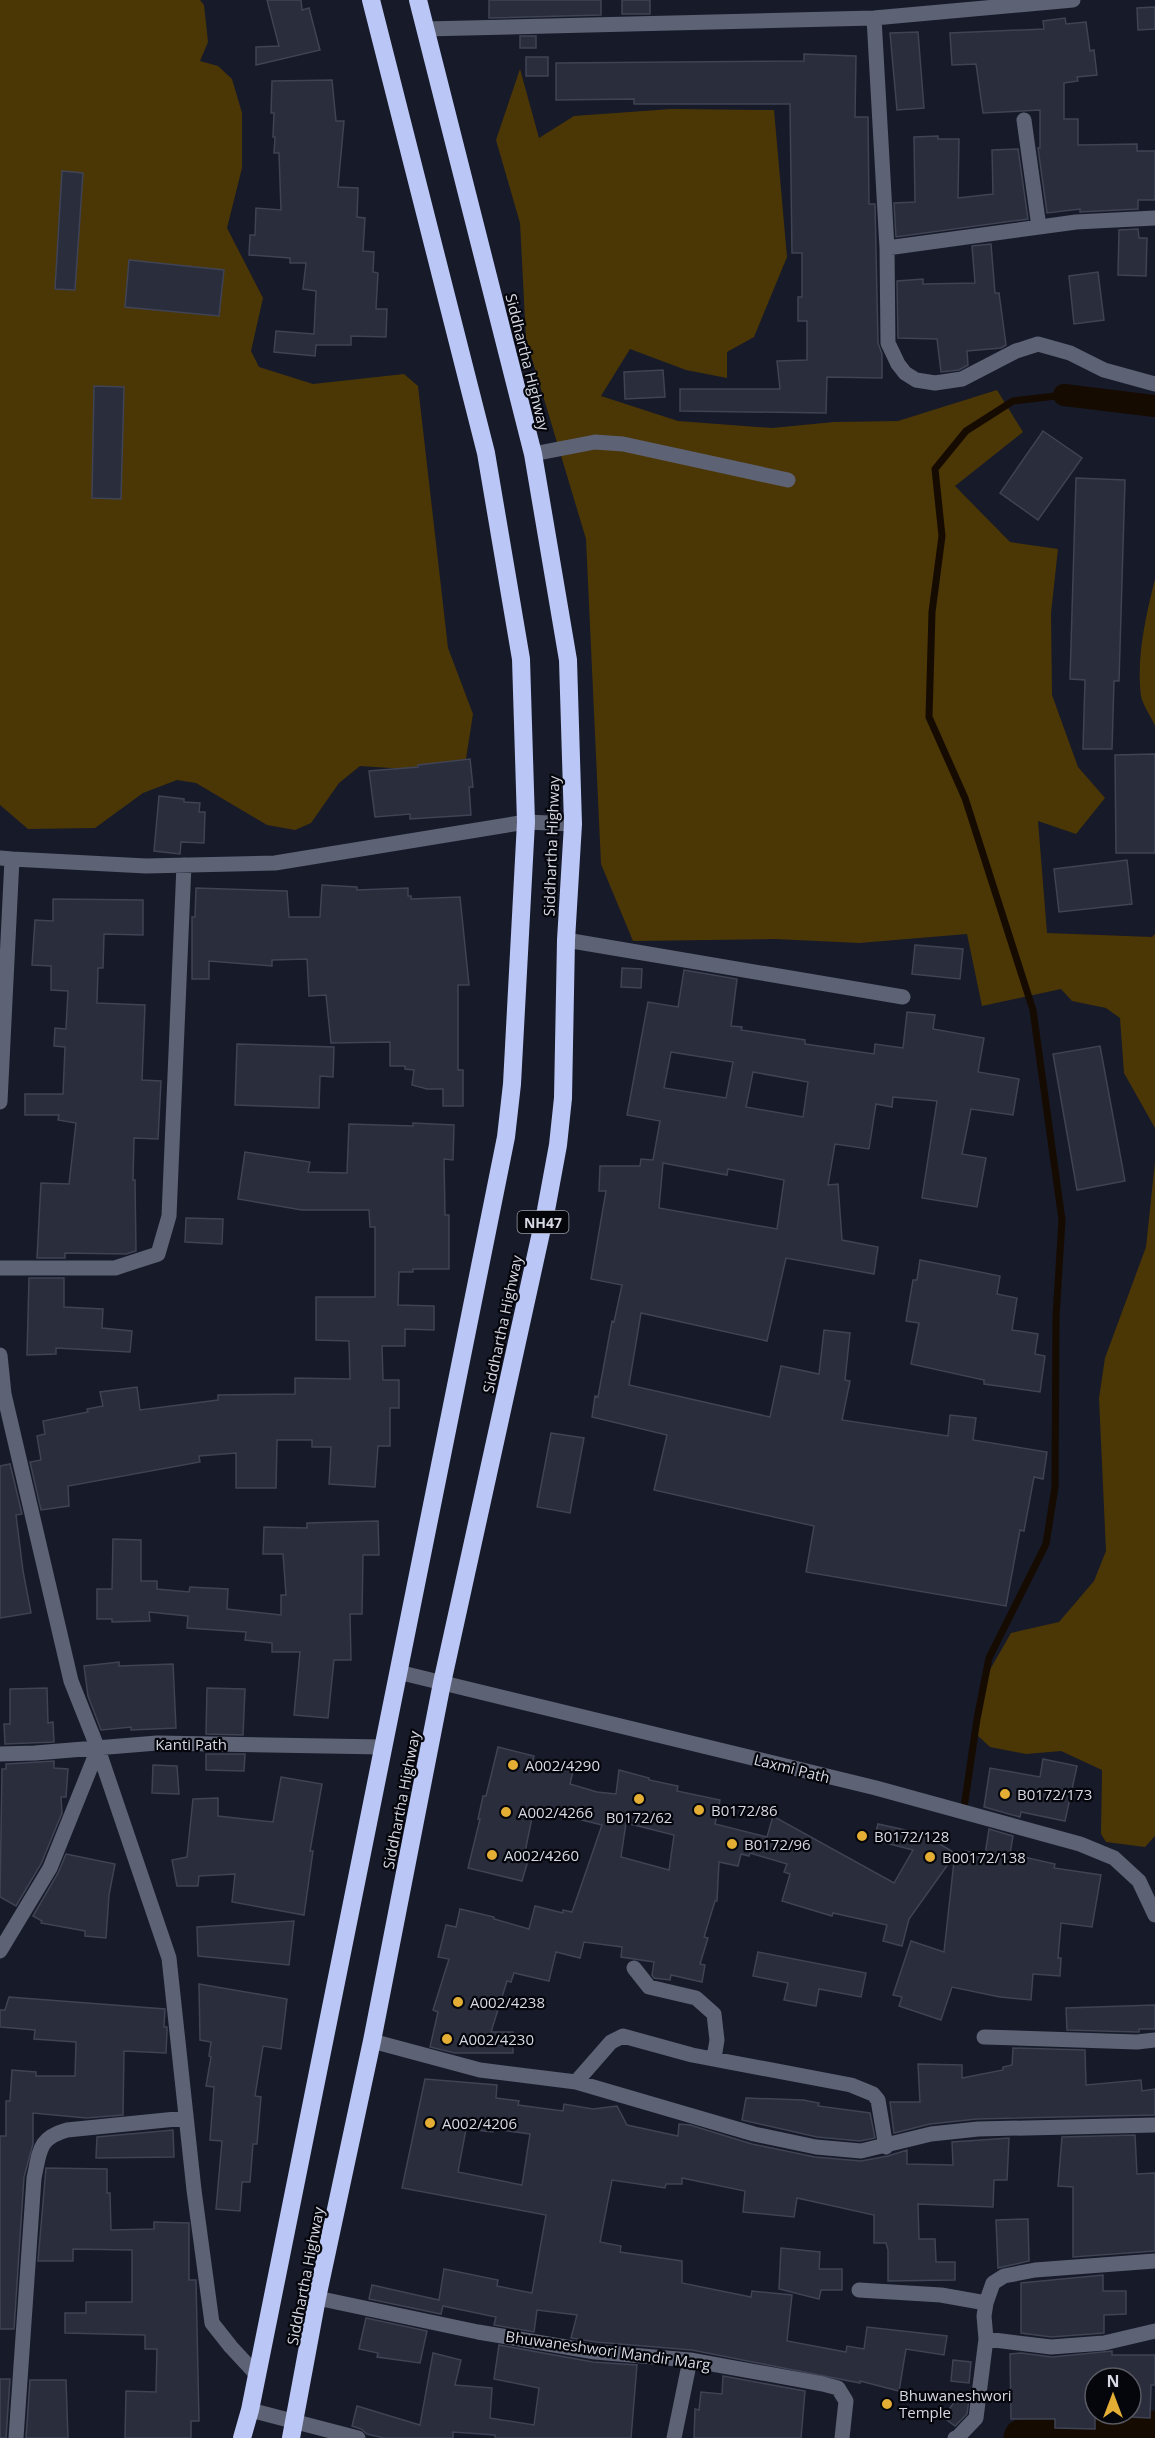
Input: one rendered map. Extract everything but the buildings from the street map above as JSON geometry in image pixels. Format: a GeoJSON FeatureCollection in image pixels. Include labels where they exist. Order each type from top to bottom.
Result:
{"type":"FeatureCollection","features":[{"type":"Feature","properties":{"kind":"highway","name":"Siddhartha Highway"},"geometry":{"type":"LineString","coordinates":[[242,2438],[250,2410],[506,1137],[512,1084],[526,822],[521,658],[486,453],[371,0]]}},
{"type":"Feature","properties":{"kind":"highway","name":"Siddhartha Highway"},"geometry":{"type":"LineString","coordinates":[[292,2430],[317,2298],[372,2041],[442,1683],[558,1145],[563,1098],[566,940],[573,824],[568,660],[533,454],[418,0]]}},
{"type":"Feature","properties":{"kind":"street"},"geometry":{"type":"LineString","coordinates":[[425,29],[874,18],[945,6],[1073,0]]}},
{"type":"Feature","properties":{"kind":"street"},"geometry":{"type":"LineString","coordinates":[[874,18],[886,248],[888,344],[898,364],[905,373],[916,380],[935,383],[962,379],[1016,351],[1038,344],[1070,353],[1104,370],[1155,384]]}},
{"type":"Feature","properties":{"kind":"street"},"geometry":{"type":"LineString","coordinates":[[1024,120],[1039,227]]}},
{"type":"Feature","properties":{"kind":"street"},"geometry":{"type":"LineString","coordinates":[[886,248],[1076,222],[1155,218]]}},
{"type":"Feature","properties":{"kind":"street"},"geometry":{"type":"LineString","coordinates":[[533,454],[604,442],[623,444],[788,480]]}},
{"type":"Feature","properties":{"kind":"street"},"geometry":{"type":"LineString","coordinates":[[0,1102],[6,858],[146,866],[275,863],[526,822],[573,824]]}},
{"type":"Feature","properties":{"kind":"street"},"geometry":{"type":"LineString","coordinates":[[0,1268],[115,1268],[158,1254],[170,1216],[184,865]]}},
{"type":"Feature","properties":{"kind":"street"},"geometry":{"type":"LineString","coordinates":[[566,940],[903,997]]}},
{"type":"Feature","properties":{"kind":"street"},"geometry":{"type":"LineString","coordinates":[[0,1355],[4,1394],[71,1681],[98,1749],[169,1958],[186,2118],[212,2323],[256,2374]]}},
{"type":"Feature","properties":{"kind":"street","name":"Laxmi Path"},"geometry":{"type":"LineString","coordinates":[[398,1672],[876,1788],[1080,1844],[1114,1858],[1139,1881],[1155,1915]]}},
{"type":"Feature","properties":{"kind":"street","name":"Kanti Path"},"geometry":{"type":"LineString","coordinates":[[0,1754],[98,1749],[157,1743],[383,1747]]}},
{"type":"Feature","properties":{"kind":"street"},"geometry":{"type":"LineString","coordinates":[[0,1951],[50,1868],[98,1749]]}},
{"type":"Feature","properties":{"kind":"street"},"geometry":{"type":"LineString","coordinates":[[634,1968],[649,1987],[696,1998],[714,2014],[717,2040],[714,2058]]}},
{"type":"Feature","properties":{"kind":"street"},"geometry":{"type":"LineString","coordinates":[[576,2082],[611,2042],[623,2036],[692,2055],[851,2085],[873,2094],[878,2100],[886,2147]]}},
{"type":"Feature","properties":{"kind":"street"},"geometry":{"type":"LineString","coordinates":[[984,2037],[1137,2042],[1155,2040]]}},
{"type":"Feature","properties":{"kind":"street"},"geometry":{"type":"LineString","coordinates":[[372,2041],[480,2070],[576,2082],[754,2134],[839,2149],[861,2151],[886,2147],[931,2134],[978,2129],[1155,2125]]}},
{"type":"Feature","properties":{"kind":"street"},"geometry":{"type":"LineString","coordinates":[[16,2438],[34,2178],[41,2146],[51,2134],[67,2130],[186,2118]]}},
{"type":"Feature","properties":{"kind":"street"},"geometry":{"type":"LineString","coordinates":[[955,2438],[976,2418],[986,2339],[984,2316],[993,2283],[1004,2276],[1035,2270],[1155,2261]]}},
{"type":"Feature","properties":{"kind":"street"},"geometry":{"type":"LineString","coordinates":[[859,2290],[940,2295],[986,2303]]}},
{"type":"Feature","properties":{"kind":"street","name":"Bhuwaneshwori Mandir Marg"},"geometry":{"type":"LineString","coordinates":[[317,2298],[478,2332],[595,2352],[690,2360],[823,2384],[838,2388],[846,2401],[847,2438]]}},
{"type":"Feature","properties":{"kind":"street"},"geometry":{"type":"LineString","coordinates":[[986,2339],[1051,2347],[1104,2343],[1155,2331]]}},
{"type":"Feature","properties":{"kind":"street"},"geometry":{"type":"LineString","coordinates":[[674,2438],[690,2360]]}},
{"type":"Feature","properties":{"kind":"street"},"geometry":{"type":"LineString","coordinates":[[250,2410],[292,2430],[358,2438]]}},
{"type":"Feature","properties":{"kind":"shaded area"},"geometry":{"type":"Polygon","coordinates":[[[0,0],[200,0],[204,5],[208,42],[200,61],[218,66],[232,79],[242,113],[242,168],[227,228],[263,298],[251,351],[259,367],[313,384],[404,374],[418,386],[448,648],[473,714],[465,765],[437,771],[360,766],[339,783],[311,823],[295,830],[267,825],[196,783],[177,780],[143,793],[95,828],[28,829],[0,805],[0,0]]]}},
{"type":"Feature","properties":{"kind":"shaded area"},"geometry":{"type":"Polygon","coordinates":[[[520,69],[539,138],[574,116],[671,109],[774,110],[787,257],[754,337],[727,352],[727,378],[686,370],[630,349],[601,396],[678,421],[772,428],[834,422],[898,421],[997,390],[1023,432],[955,486],[1010,542],[1058,549],[1051,613],[1052,695],[1078,767],[1105,798],[1076,834],[1038,821],[1047,933],[1152,937],[1155,934],[1155,1128],[1124,1073],[1120,1018],[1106,1008],[1072,1001],[1061,989],[982,1006],[967,934],[859,943],[775,939],[633,941],[601,864],[586,539],[526,339],[520,223],[496,140],[520,69]]]}},
{"type":"Feature","properties":{"kind":"shaded area"},"geometry":{"type":"Polygon","coordinates":[[[1155,579],[1155,726],[1142,700],[1140,667],[1148,607],[1155,579]]]}},
{"type":"Feature","properties":{"kind":"shaded area"},"geometry":{"type":"Polygon","coordinates":[[[1155,1162],[1155,1836],[1145,1847],[1106,1842],[1101,1834],[1102,1770],[1061,1751],[1026,1754],[990,1747],[976,1734],[980,1687],[1011,1633],[1059,1622],[1094,1581],[1106,1551],[1099,1398],[1105,1358],[1146,1247],[1155,1162]]]}},
{"type":"Feature","properties":{"kind":"waterway"},"geometry":{"type":"LineString","coordinates":[[964,1808],[977,1719],[989,1658],[1046,1544],[1055,1487],[1056,1317],[1062,1220],[1033,1010],[965,798],[929,717],[932,612],[942,536],[935,469],[966,431],[1013,401],[1064,395]]}},
{"type":"Feature","properties":{"kind":"waterway"},"geometry":{"type":"LineString","coordinates":[[1064,395],[1155,406]]}},
{"type":"Feature","properties":{"kind":"waterway"},"geometry":{"type":"LineString","coordinates":[[1023,2438],[1155,2430]]}},
{"type":"Feature","properties":{"kind":"place","name":"A002/4290"},"geometry":{"type":"Point","coordinates":[513,1765]}},
{"type":"Feature","properties":{"kind":"place","name":"B0172/173"},"geometry":{"type":"Point","coordinates":[1005,1794]}},
{"type":"Feature","properties":{"kind":"place","name":"B0172/62"},"geometry":{"type":"Point","coordinates":[639,1799]}},
{"type":"Feature","properties":{"kind":"place","name":"B0172/86"},"geometry":{"type":"Point","coordinates":[699,1810]}},
{"type":"Feature","properties":{"kind":"place","name":"A002/4266"},"geometry":{"type":"Point","coordinates":[506,1812]}},
{"type":"Feature","properties":{"kind":"place","name":"B0172/128"},"geometry":{"type":"Point","coordinates":[862,1836]}},
{"type":"Feature","properties":{"kind":"place","name":"B0172/96"},"geometry":{"type":"Point","coordinates":[732,1844]}},
{"type":"Feature","properties":{"kind":"place","name":"A002/4260"},"geometry":{"type":"Point","coordinates":[492,1855]}},
{"type":"Feature","properties":{"kind":"place","name":"B00172/138"},"geometry":{"type":"Point","coordinates":[930,1857]}},
{"type":"Feature","properties":{"kind":"place","name":"A002/4238"},"geometry":{"type":"Point","coordinates":[458,2002]}},
{"type":"Feature","properties":{"kind":"place","name":"A002/4230"},"geometry":{"type":"Point","coordinates":[447,2039]}},
{"type":"Feature","properties":{"kind":"place","name":"A002/4206"},"geometry":{"type":"Point","coordinates":[430,2123]}},
{"type":"Feature","properties":{"kind":"place","name":"Bhuwaneshwori Temple"},"geometry":{"type":"Point","coordinates":[887,2404]}}]}
